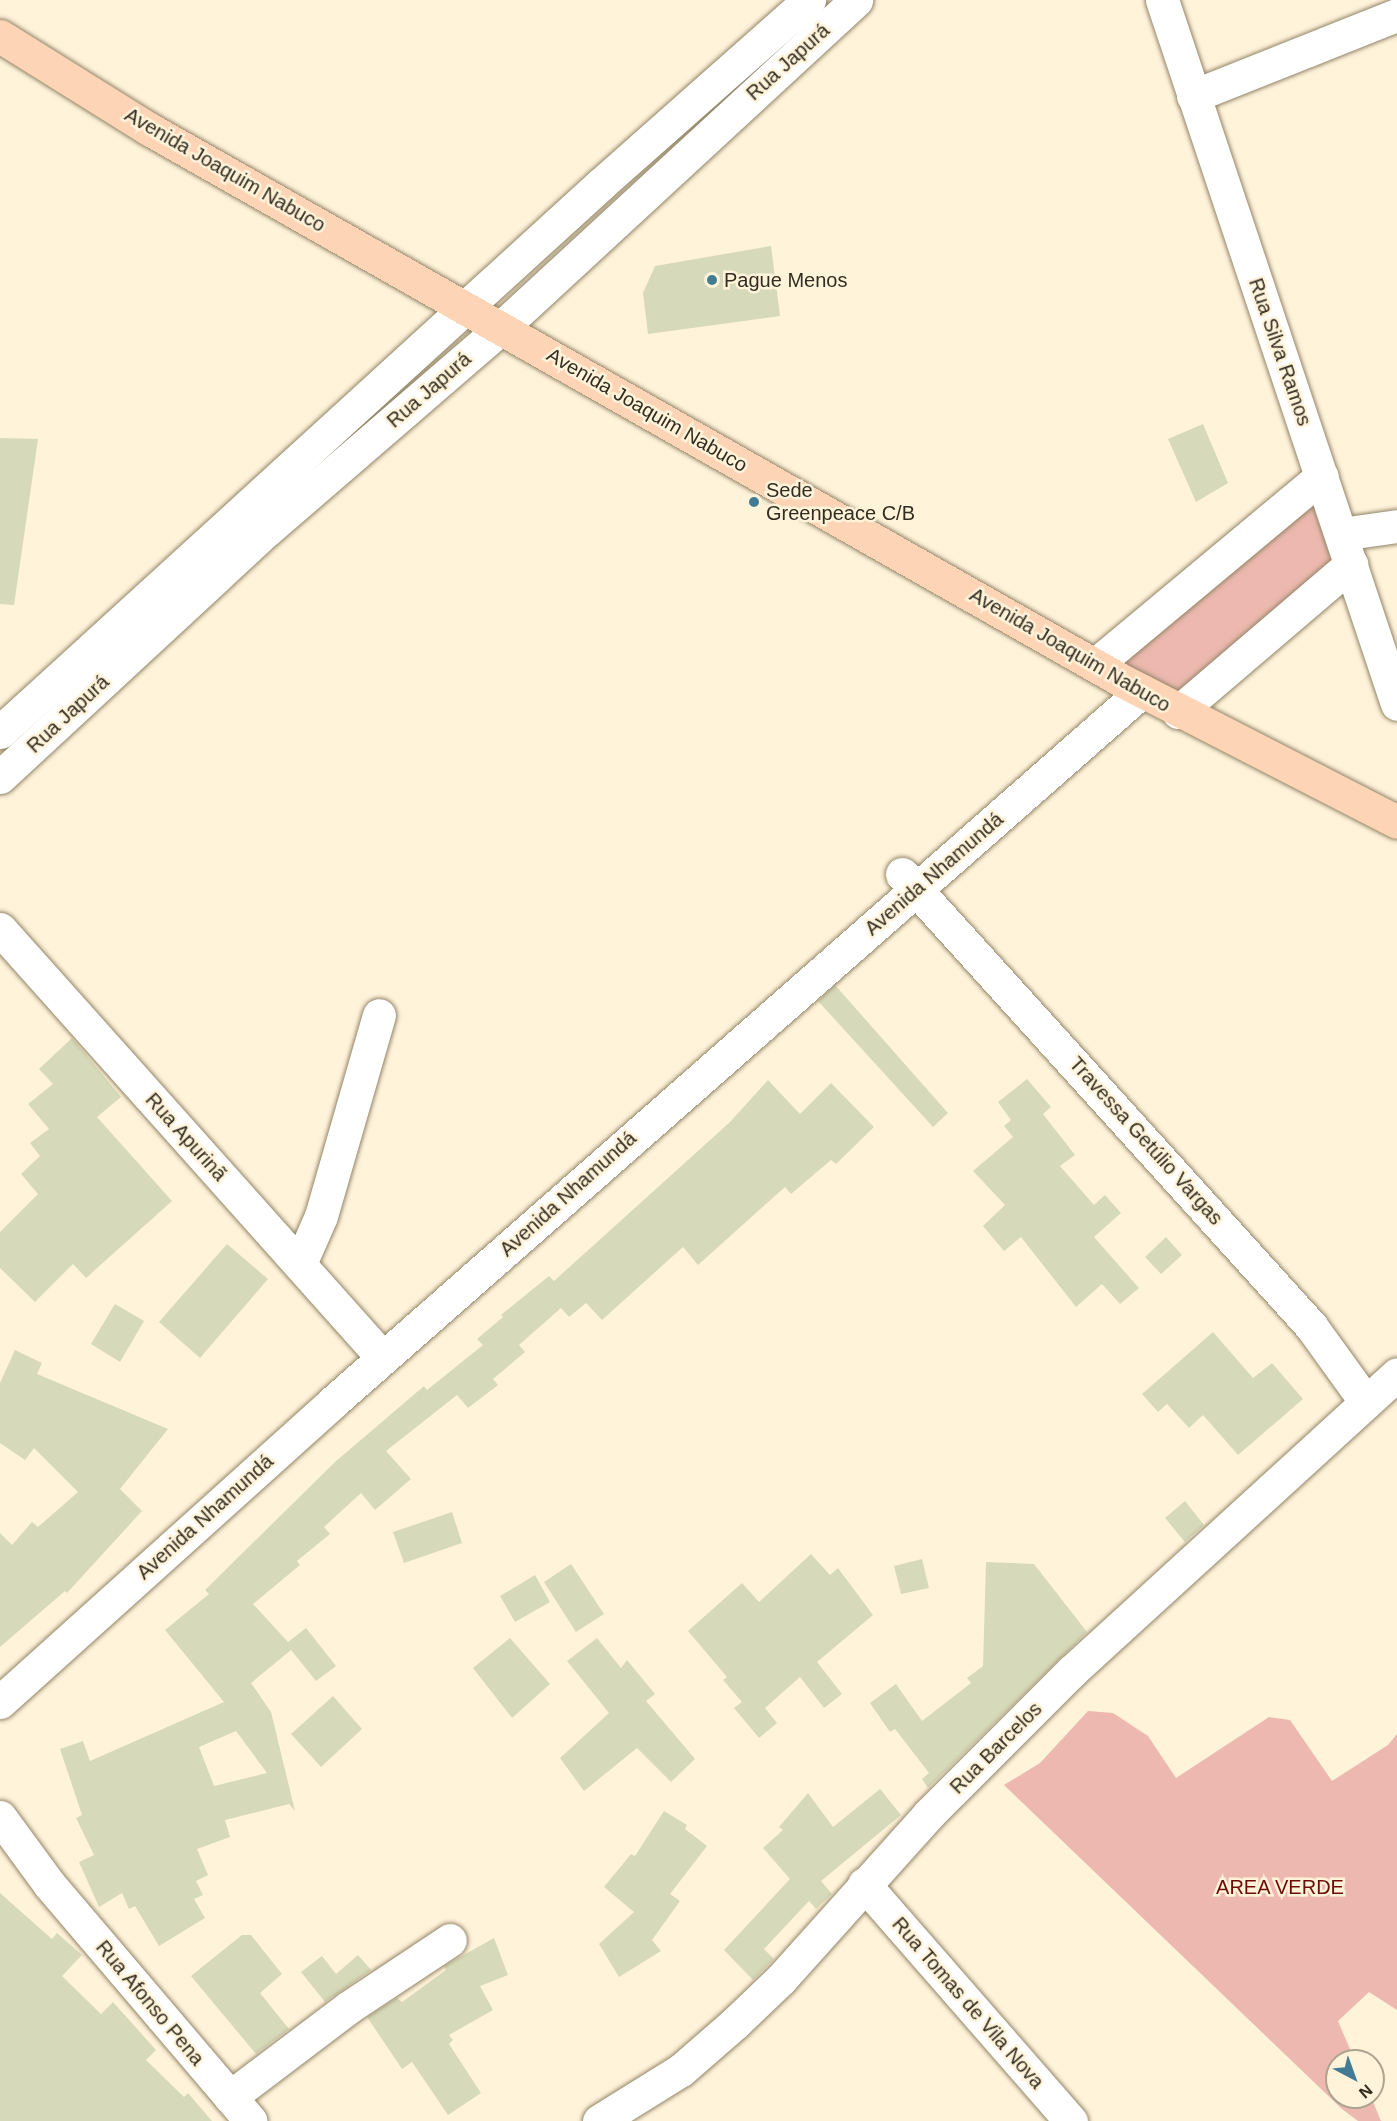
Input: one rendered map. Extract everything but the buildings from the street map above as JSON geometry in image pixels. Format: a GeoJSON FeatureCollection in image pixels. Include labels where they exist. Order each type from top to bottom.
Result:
{"type":"FeatureCollection","features":[{"type":"Feature","properties":{"kind":"main road","name":"Avenida Joaquim Nabuco"},"geometry":{"type":"LineString","coordinates":[[0,36],[149,129],[467,307],[1119,679],[1178,712],[1397,822]]}},
{"type":"Feature","properties":{"kind":"street","name":"Rua Japurá"},"geometry":{"type":"LineString","coordinates":[[0,732],[467,307],[809,0]]}},
{"type":"Feature","properties":{"kind":"street","name":"Rua Japurá"},"geometry":{"type":"LineString","coordinates":[[0,777],[267,530],[502,327],[856,0]]}},
{"type":"Feature","properties":{"kind":"street","name":"Rua Silva Ramos"},"geometry":{"type":"LineString","coordinates":[[1162,0],[1397,704]]}},
{"type":"Feature","properties":{"kind":"street"},"geometry":{"type":"LineString","coordinates":[[1193,96],[1397,15]]}},
{"type":"Feature","properties":{"kind":"street","name":"Avenida Nhamundá"},"geometry":{"type":"LineString","coordinates":[[0,1675],[377,1351],[909,882],[1119,679],[1322,476]]}},
{"type":"Feature","properties":{"kind":"street"},"geometry":{"type":"LineString","coordinates":[[1341,534],[1397,526]]}},
{"type":"Feature","properties":{"kind":"street"},"geometry":{"type":"LineString","coordinates":[[1178,712],[1351,564]]}},
{"type":"Feature","properties":{"kind":"street","name":"Travessa Getúlio Vargas"},"geometry":{"type":"LineString","coordinates":[[909,882],[1311,1326],[1365,1401]]}},
{"type":"Feature","properties":{"kind":"street","name":"Rua Apurinã"},"geometry":{"type":"LineString","coordinates":[[0,929],[377,1351]]}},
{"type":"Feature","properties":{"kind":"street"},"geometry":{"type":"LineString","coordinates":[[300,1264],[321,1216],[379,1016]]}},
{"type":"Feature","properties":{"kind":"street","name":"Avenida Nhamundá"},"geometry":{"type":"LineString","coordinates":[[0,1702],[377,1351]]}},
{"type":"Feature","properties":{"kind":"street","name":"Rua Barcelos"},"geometry":{"type":"LineString","coordinates":[[599,2121],[681,2070],[735,2023],[789,1971],[864,1884],[1072,1671],[1397,1374]]}},
{"type":"Feature","properties":{"kind":"street","name":"Rua Afonso Pena"},"geometry":{"type":"LineString","coordinates":[[0,1817],[49,1884],[241,2109]]}},
{"type":"Feature","properties":{"kind":"street","name":"Rua Afonso Pena"},"geometry":{"type":"LineString","coordinates":[[0,1838],[49,1884]]}},
{"type":"Feature","properties":{"kind":"street","name":"Rua Tomas de Vila Nova"},"geometry":{"type":"LineString","coordinates":[[864,1884],[1071,2121]]}},
{"type":"Feature","properties":{"kind":"street"},"geometry":{"type":"LineString","coordinates":[[241,2109],[349,2007],[450,1940]]}},
{"type":"Feature","properties":{"kind":"green space"},"geometry":{"type":"Polygon","coordinates":[[[1307,488],[1333,563],[1179,701],[1111,664],[1307,488]]]}},
{"type":"Feature","properties":{"kind":"green space","name":"AREA VERDE"},"geometry":{"type":"Polygon","coordinates":[[[1088,1711],[1113,1713],[1148,1736],[1176,1778],[1269,1717],[1290,1720],[1332,1781],[1388,1745],[1397,1734],[1397,2010],[1369,1992],[1338,2021],[1350,2049],[1325,2049],[1325,2093],[1004,1785],[1040,1763],[1088,1711]]]}},
{"type":"Feature","properties":{"kind":"green space","name":"AREA VERDE"},"geometry":{"type":"Polygon","coordinates":[[[1342,2109],[1376,2109],[1381,2121],[1358,2121],[1342,2109]]]}},
{"type":"Feature","properties":{"kind":"place","name":"Pague Menos"},"geometry":{"type":"Point","coordinates":[712,280]}},
{"type":"Feature","properties":{"kind":"place","name":"Sede Greenpeace C/B"},"geometry":{"type":"Point","coordinates":[754,502]}}]}
